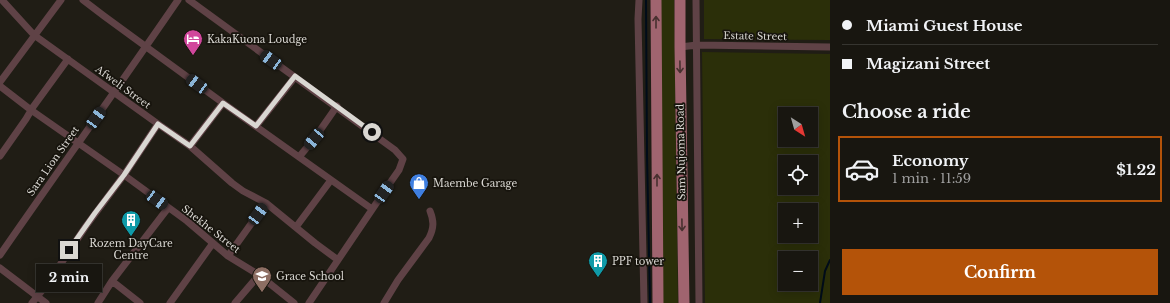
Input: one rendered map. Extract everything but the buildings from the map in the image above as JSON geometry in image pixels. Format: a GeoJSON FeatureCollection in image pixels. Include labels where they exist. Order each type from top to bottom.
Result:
{"type":"FeatureCollection","features":[{"type":"Feature","properties":{"kind":"main road"},"geometry":{"type":"LineString","coordinates":[[656,0],[658,303]]}},
{"type":"Feature","properties":{"kind":"main road","name":"Sam Nujoma Road"},"geometry":{"type":"LineString","coordinates":[[680,0],[684,303]]}},
{"type":"Feature","properties":{"kind":"street","name":"Afweli Street"},"geometry":{"type":"LineString","coordinates":[[2,0],[34,35],[190,146],[243,192],[266,203],[315,244],[338,260]]}},
{"type":"Feature","properties":{"kind":"street"},"geometry":{"type":"LineString","coordinates":[[0,82],[61,0]]}},
{"type":"Feature","properties":{"kind":"street"},"geometry":{"type":"LineString","coordinates":[[83,0],[223,103],[372,209]]}},
{"type":"Feature","properties":{"kind":"street","name":"Sara Lion Street"},"geometry":{"type":"LineString","coordinates":[[0,255],[178,0]]}},
{"type":"Feature","properties":{"kind":"street"},"geometry":{"type":"LineString","coordinates":[[189,0],[337,106],[395,150],[402,159],[399,170],[309,303]]}},
{"type":"Feature","properties":{"kind":"street"},"geometry":{"type":"LineString","coordinates":[[638,0],[644,303]]}},
{"type":"Feature","properties":{"kind":"street"},"geometry":{"type":"LineString","coordinates":[[696,0],[699,303]]}},
{"type":"Feature","properties":{"kind":"street","name":"Estate Street"},"geometry":{"type":"LineString","coordinates":[[680,47],[697,45],[830,47]]}},
{"type":"Feature","properties":{"kind":"street"},"geometry":{"type":"LineString","coordinates":[[0,156],[68,59]]}},
{"type":"Feature","properties":{"kind":"street"},"geometry":{"type":"LineString","coordinates":[[256,126],[295,76]]}},
{"type":"Feature","properties":{"kind":"street","name":"Shekhe Street"},"geometry":{"type":"LineString","coordinates":[[0,86],[31,110],[187,221],[228,256],[259,275],[294,303]]}},
{"type":"Feature","properties":{"kind":"street"},"geometry":{"type":"LineString","coordinates":[[190,146],[223,103]]}},
{"type":"Feature","properties":{"kind":"street"},"geometry":{"type":"LineString","coordinates":[[298,157],[321,130],[337,106]]}},
{"type":"Feature","properties":{"kind":"street"},"geometry":{"type":"LineString","coordinates":[[32,303],[124,175],[158,124]]}},
{"type":"Feature","properties":{"kind":"street"},"geometry":{"type":"LineString","coordinates":[[296,227],[330,180]]}},
{"type":"Feature","properties":{"kind":"street"},"geometry":{"type":"LineString","coordinates":[[228,256],[266,203]]}},
{"type":"Feature","properties":{"kind":"street"},"geometry":{"type":"LineString","coordinates":[[98,303],[112,281],[168,208]]}},
{"type":"Feature","properties":{"kind":"street"},"geometry":{"type":"LineString","coordinates":[[384,303],[398,280],[433,231],[434,225],[430,211]]}},
{"type":"Feature","properties":{"kind":"street"},"geometry":{"type":"LineString","coordinates":[[170,303],[213,243]]}},
{"type":"Feature","properties":{"kind":"street"},"geometry":{"type":"LineString","coordinates":[[0,268],[46,303]]}},
{"type":"Feature","properties":{"kind":"street"},"geometry":{"type":"LineString","coordinates":[[235,303],[259,275]]}},
{"type":"Feature","properties":{"kind":"street"},"geometry":{"type":"LineString","coordinates":[[112,281],[140,303]]}},
{"type":"Feature","properties":{"kind":"green space"},"geometry":{"type":"Polygon","coordinates":[[[655,0],[674,0],[678,303],[661,303],[655,0]]]}},
{"type":"Feature","properties":{"kind":"green space"},"geometry":{"type":"Polygon","coordinates":[[[704,0],[830,0],[830,40],[704,39],[704,0]]]}},
{"type":"Feature","properties":{"kind":"green space"},"geometry":{"type":"Polygon","coordinates":[[[702,52],[830,54],[830,303],[705,303],[702,52]]]}},
{"type":"Feature","properties":{"kind":"waterway"},"geometry":{"type":"LineString","coordinates":[[646,0],[650,303]]}},
{"type":"Feature","properties":{"kind":"waterway"},"geometry":{"type":"LineString","coordinates":[[820,303],[825,271],[830,260]]}},
{"type":"Feature","properties":{"kind":"place","name":"KakaKuona Loudge"},"geometry":{"type":"Point","coordinates":[193,56]}},
{"type":"Feature","properties":{"kind":"place","name":"Maembe Garage"},"geometry":{"type":"Point","coordinates":[419,200]}},
{"type":"Feature","properties":{"kind":"place","name":"Rozem DayCare Centre"},"geometry":{"type":"Point","coordinates":[131,237]}},
{"type":"Feature","properties":{"kind":"place","name":"PPF tower"},"geometry":{"type":"Point","coordinates":[598,278]}},
{"type":"Feature","properties":{"kind":"place","name":"Grace School"},"geometry":{"type":"Point","coordinates":[262,293]}},
{"type":"Feature","properties":{"kind":"route"},"geometry":{"type":"LineString","coordinates":[[69,250],[124,175],[158,124],[190,146],[223,103],[256,126],[295,76],[372,132]]}}]}
